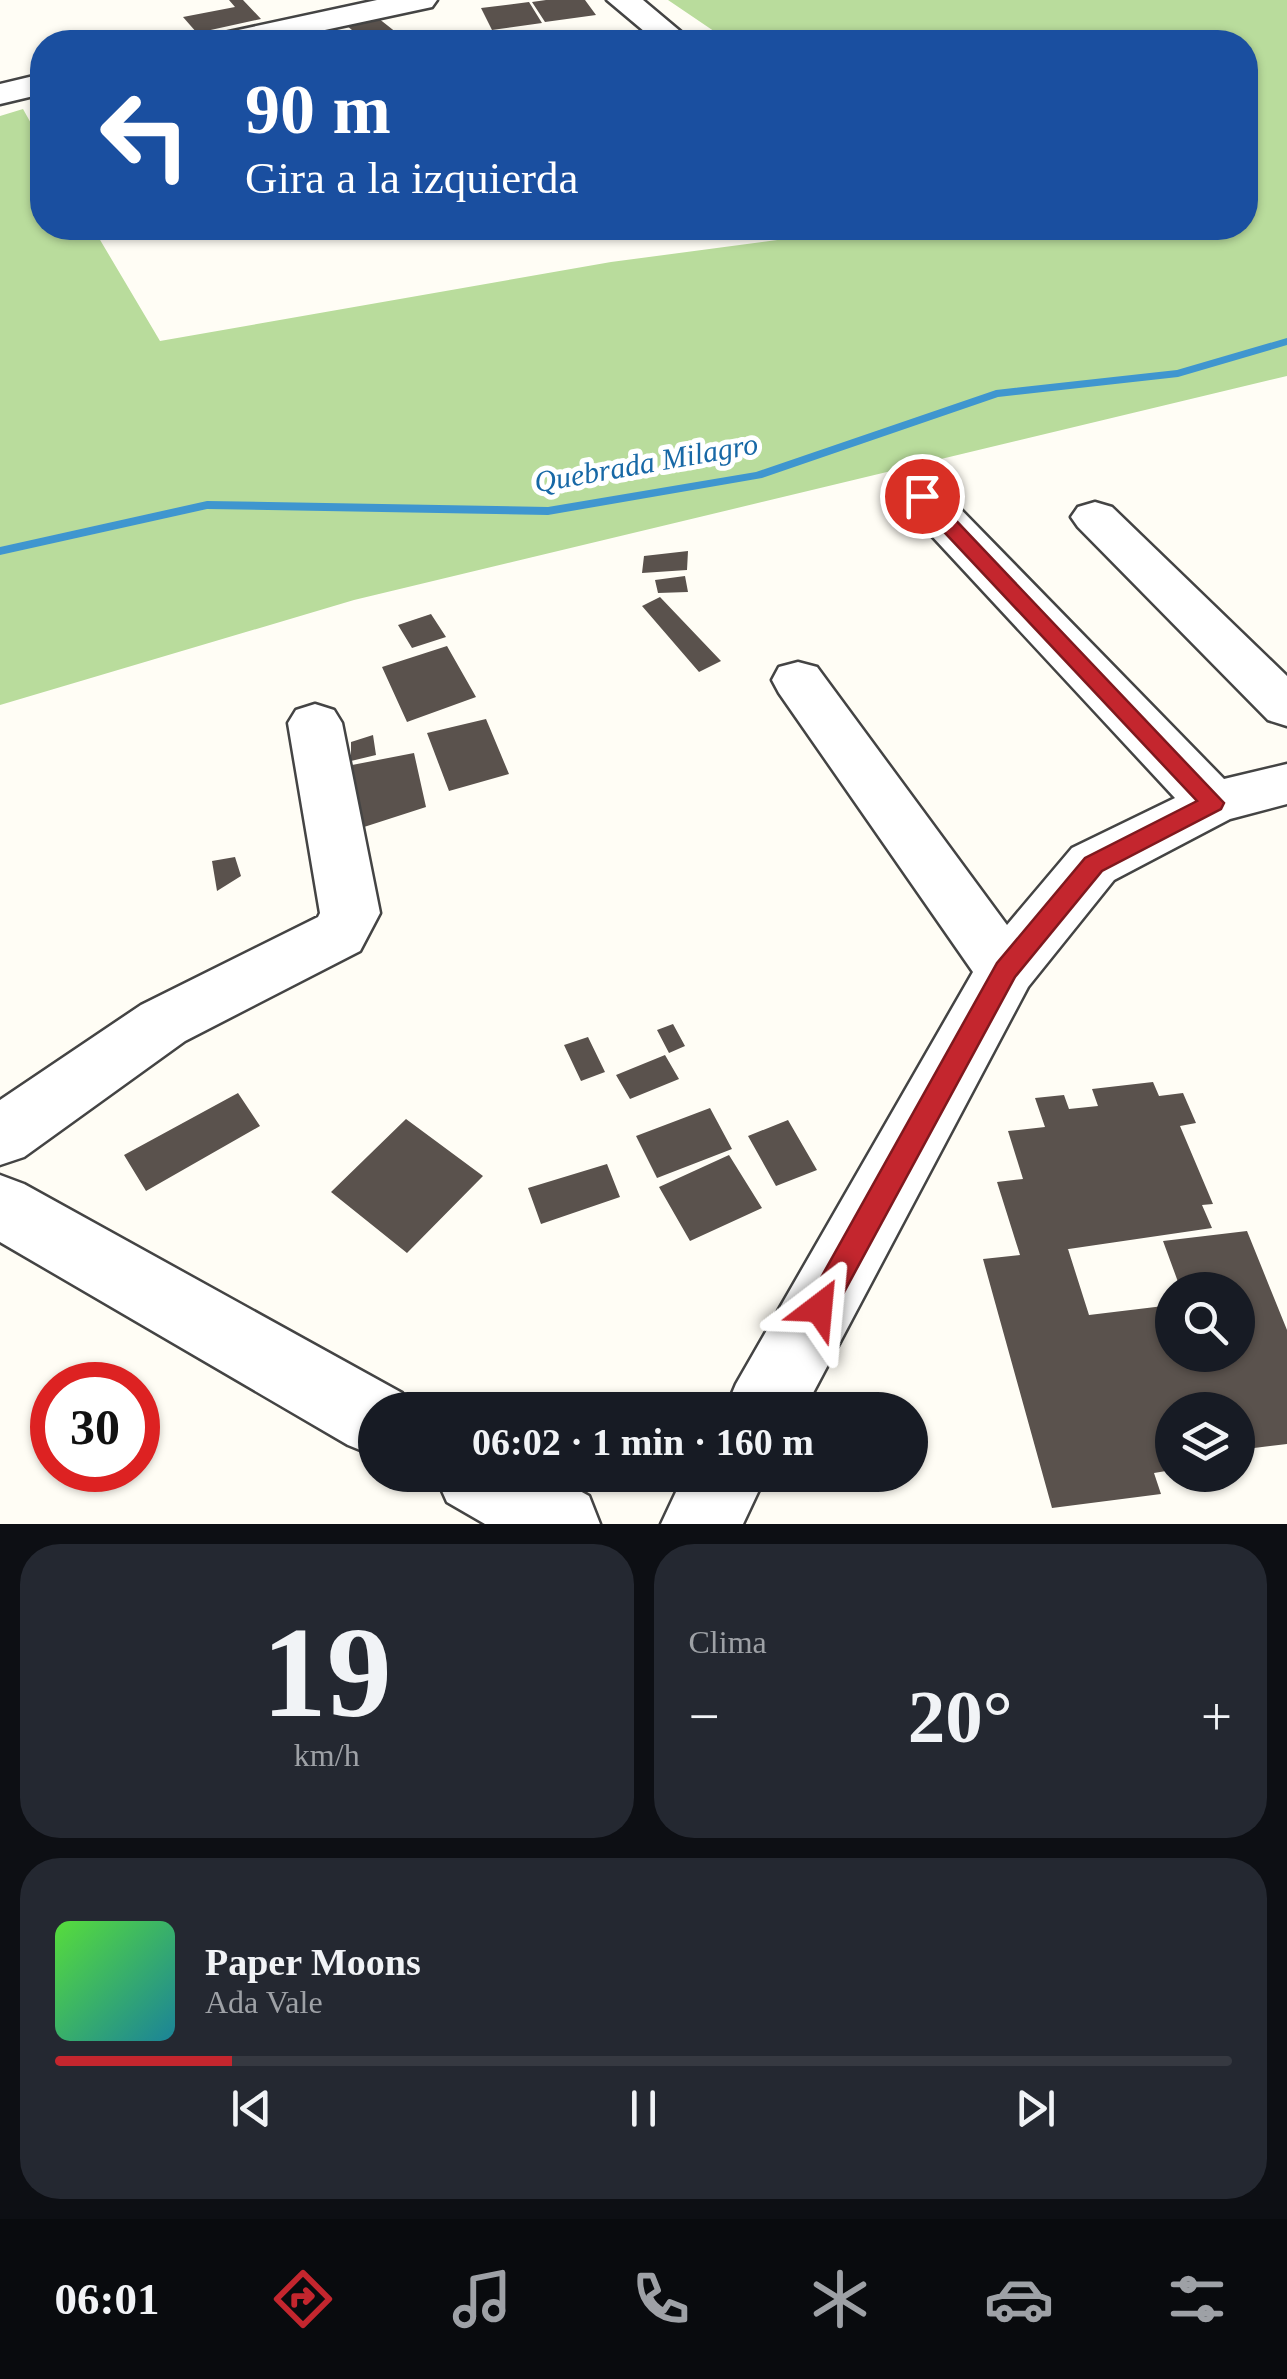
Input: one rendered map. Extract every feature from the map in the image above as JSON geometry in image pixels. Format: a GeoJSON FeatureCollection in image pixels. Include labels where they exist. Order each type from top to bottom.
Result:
{"type":"FeatureCollection","features":[{"type":"Feature","properties":{"kind":"street"},"geometry":{"type":"LineString","coordinates":[[282,30],[422,0]]}},
{"type":"Feature","properties":{"kind":"street"},"geometry":{"type":"LineString","coordinates":[[623,0],[662,30]]}},
{"type":"Feature","properties":{"kind":"street"},"geometry":{"type":"LineString","coordinates":[[0,94],[30,87]]}},
{"type":"Feature","properties":{"kind":"street"},"geometry":{"type":"LineString","coordinates":[[922,496],[1212,803]]}},
{"type":"Feature","properties":{"kind":"street"},"geometry":{"type":"LineString","coordinates":[[1095,517],[1287,707]]}},
{"type":"Feature","properties":{"kind":"street"},"geometry":{"type":"LineString","coordinates":[[798,680],[1006,970]]}},
{"type":"Feature","properties":{"kind":"street"},"geometry":{"type":"LineString","coordinates":[[0,1136],[163,1023],[339,934],[350,913],[316,722]]}},
{"type":"Feature","properties":{"kind":"street"},"geometry":{"type":"LineString","coordinates":[[773,1392],[1006,970],[1093,864],[1212,803],[1287,784]]}},
{"type":"Feature","properties":{"kind":"street"},"geometry":{"type":"LineString","coordinates":[[6,1222],[358,1410]]}},
{"type":"Feature","properties":{"kind":"street"},"geometry":{"type":"LineString","coordinates":[[504,1492],[560,1524]]}},
{"type":"Feature","properties":{"kind":"street"},"geometry":{"type":"LineString","coordinates":[[700,1524],[718,1492]]}},
{"type":"Feature","properties":{"kind":"green space"},"geometry":{"type":"Polygon","coordinates":[[[668,0],[1287,0],[1287,376],[354,600],[0,705],[0,116],[23,109],[30,122],[30,240],[100,240],[160,341],[611,262],[778,240],[1258,240],[1258,30],[712,30],[668,0]]]}},
{"type":"Feature","properties":{"kind":"building"},"geometry":{"type":"Polygon","coordinates":[[[229,0],[243,0],[261,19],[194,30],[183,17],[235,7],[229,0]]]}},
{"type":"Feature","properties":{"kind":"building"},"geometry":{"type":"Polygon","coordinates":[[[585,0],[596,15],[545,22],[532,2],[585,0]]]}},
{"type":"Feature","properties":{"kind":"building"},"geometry":{"type":"Polygon","coordinates":[[[529,2],[542,23],[492,30],[481,8],[529,2]]]}},
{"type":"Feature","properties":{"kind":"building"},"geometry":{"type":"Polygon","coordinates":[[[378,18],[393,30],[352,30],[346,25],[378,18]]]}},
{"type":"Feature","properties":{"kind":"building"},"geometry":{"type":"Polygon","coordinates":[[[688,551],[687,570],[642,573],[644,556],[688,551]]]}},
{"type":"Feature","properties":{"kind":"building"},"geometry":{"type":"Polygon","coordinates":[[[685,576],[688,592],[658,593],[655,580],[685,576]]]}},
{"type":"Feature","properties":{"kind":"building"},"geometry":{"type":"Polygon","coordinates":[[[660,597],[721,661],[699,672],[642,606],[660,597]]]}},
{"type":"Feature","properties":{"kind":"building"},"geometry":{"type":"Polygon","coordinates":[[[431,614],[446,637],[412,648],[398,625],[431,614]]]}},
{"type":"Feature","properties":{"kind":"building"},"geometry":{"type":"Polygon","coordinates":[[[447,646],[476,697],[407,722],[382,667],[447,646]]]}},
{"type":"Feature","properties":{"kind":"building"},"geometry":{"type":"Polygon","coordinates":[[[486,719],[509,774],[449,791],[427,733],[486,719]]]}},
{"type":"Feature","properties":{"kind":"building"},"geometry":{"type":"Polygon","coordinates":[[[373,735],[376,755],[351,761],[351,742],[373,735]]]}},
{"type":"Feature","properties":{"kind":"building"},"geometry":{"type":"Polygon","coordinates":[[[414,753],[426,807],[364,827],[352,765],[414,753]]]}},
{"type":"Feature","properties":{"kind":"building"},"geometry":{"type":"Polygon","coordinates":[[[235,857],[241,876],[217,891],[212,861],[235,857]]]}},
{"type":"Feature","properties":{"kind":"building"},"geometry":{"type":"Polygon","coordinates":[[[673,1024],[685,1046],[669,1053],[657,1030],[673,1024]]]}},
{"type":"Feature","properties":{"kind":"building"},"geometry":{"type":"Polygon","coordinates":[[[588,1037],[605,1072],[581,1081],[564,1045],[588,1037]]]}},
{"type":"Feature","properties":{"kind":"building"},"geometry":{"type":"Polygon","coordinates":[[[665,1055],[679,1079],[630,1099],[616,1075],[665,1055]]]}},
{"type":"Feature","properties":{"kind":"building"},"geometry":{"type":"Polygon","coordinates":[[[1153,1082],[1159,1096],[1183,1093],[1196,1123],[1180,1126],[1213,1204],[1202,1205],[1212,1228],[1068,1249],[1089,1315],[1155,1307],[1155,1372],[1255,1372],[1255,1272],[1174,1272],[1163,1241],[1247,1231],[1287,1330],[1287,1444],[1255,1448],[1255,1392],[1155,1392],[1155,1492],[1161,1494],[1052,1508],[983,1259],[1020,1255],[997,1182],[1023,1179],[1008,1131],[1045,1127],[1035,1098],[1064,1095],[1069,1109],[1098,1106],[1092,1089],[1153,1082]]]}},
{"type":"Feature","properties":{"kind":"building"},"geometry":{"type":"Polygon","coordinates":[[[238,1093],[260,1126],[146,1191],[124,1155],[238,1093]]]}},
{"type":"Feature","properties":{"kind":"building"},"geometry":{"type":"Polygon","coordinates":[[[710,1108],[732,1149],[657,1178],[636,1136],[710,1108]]]}},
{"type":"Feature","properties":{"kind":"building"},"geometry":{"type":"Polygon","coordinates":[[[406,1119],[483,1176],[407,1253],[331,1192],[406,1119]]]}},
{"type":"Feature","properties":{"kind":"building"},"geometry":{"type":"Polygon","coordinates":[[[788,1120],[817,1170],[776,1186],[748,1136],[788,1120]]]}},
{"type":"Feature","properties":{"kind":"building"},"geometry":{"type":"Polygon","coordinates":[[[729,1155],[762,1208],[690,1241],[659,1187],[729,1155]]]}},
{"type":"Feature","properties":{"kind":"building"},"geometry":{"type":"Polygon","coordinates":[[[607,1164],[620,1197],[541,1224],[528,1188],[607,1164]]]}},
{"type":"Feature","properties":{"kind":"waterway","name":"Quebrada Milagro"},"geometry":{"type":"LineString","coordinates":[[0,551],[207,505],[548,511],[758,475],[996,394],[1178,373],[1287,341]]}},
{"type":"Feature","properties":{"kind":"route"},"geometry":{"type":"LineString","coordinates":[[819,1308],[1006,970],[1093,864],[1212,803],[922,496]]}}]}
